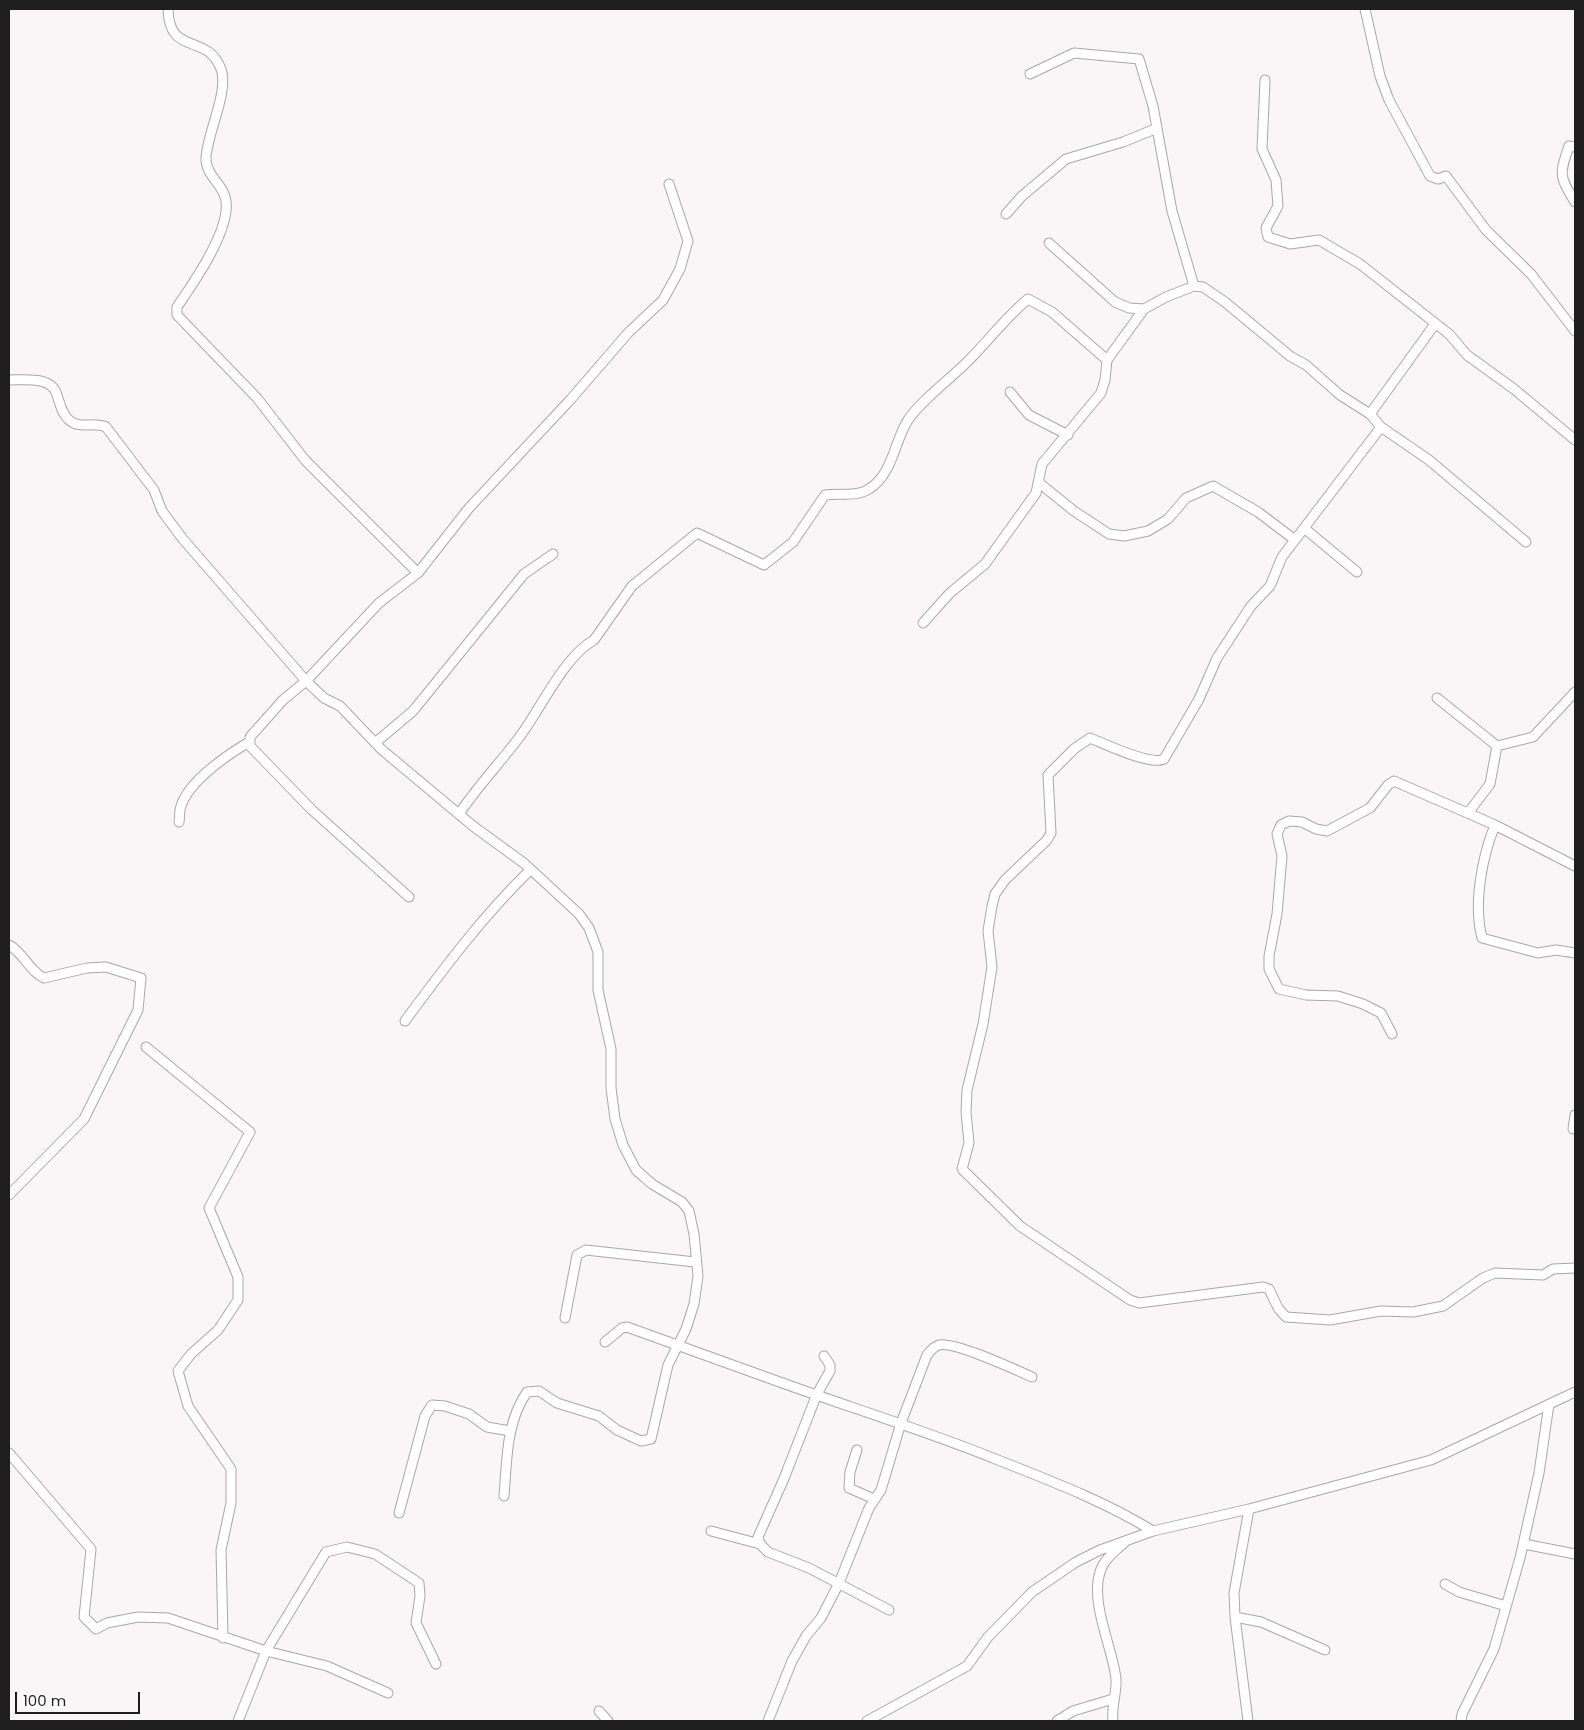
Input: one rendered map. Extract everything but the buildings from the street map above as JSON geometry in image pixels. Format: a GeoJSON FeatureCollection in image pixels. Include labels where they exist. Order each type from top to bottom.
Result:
{"type":"FeatureCollection","features":[{"type":"Feature","properties":{"kind":"street"},"geometry":{"type":"LineString","coordinates":[[168,9],[168,24],[172,32],[178,37],[208,50],[221,69],[223,81],[222,94],[210,130],[206,158],[210,174],[224,194],[226,209],[211,254],[178,306],[178,315],[257,398],[305,460],[418,573]]}},
{"type":"Feature","properties":{"kind":"street"},"geometry":{"type":"LineString","coordinates":[[1365,9],[1380,76],[1397,115],[1430,176],[1438,179],[1446,176],[1486,230],[1530,274],[1575,332]]}},
{"type":"Feature","properties":{"kind":"street"},"geometry":{"type":"LineString","coordinates":[[1030,74],[1074,53],[1139,59],[1153,106],[1155,129],[1172,211],[1194,286]]}},
{"type":"Feature","properties":{"kind":"street"},"geometry":{"type":"LineString","coordinates":[[1265,80],[1262,149],[1276,180],[1278,206],[1266,228],[1268,237],[1290,244],[1319,240],[1360,264],[1449,334],[1468,355],[1514,389],[1575,440]]}},
{"type":"Feature","properties":{"kind":"street"},"geometry":{"type":"LineString","coordinates":[[1006,214],[1022,196],[1066,159],[1123,142],[1155,129]]}},
{"type":"Feature","properties":{"kind":"street"},"geometry":{"type":"LineString","coordinates":[[1575,147],[1569,146],[1560,171],[1564,184],[1575,202]]}},
{"type":"Feature","properties":{"kind":"street"},"geometry":{"type":"LineString","coordinates":[[179,822],[180,807],[190,792],[212,767],[248,742],[250,737],[283,700],[306,681],[379,603],[418,573],[469,508],[571,399],[628,332],[663,300],[680,269],[688,241],[669,184]]}},
{"type":"Feature","properties":{"kind":"street"},"geometry":{"type":"LineString","coordinates":[[1048,243],[1120,305],[1144,309]]}},
{"type":"Feature","properties":{"kind":"street"},"geometry":{"type":"LineString","coordinates":[[923,623],[950,593],[985,564],[1036,493],[1042,464],[1068,435],[1100,392],[1105,380],[1107,360],[1144,309],[1166,297],[1194,286],[1203,287],[1212,292],[1274,344],[1306,365],[1340,396],[1370,414],[1381,427],[1429,460],[1526,542]]}},
{"type":"Feature","properties":{"kind":"street"},"geometry":{"type":"LineString","coordinates":[[459,814],[477,787],[519,738],[552,686],[586,644],[594,640],[632,586],[697,533],[764,565],[793,542],[825,495],[860,494],[871,488],[879,480],[895,453],[908,420],[970,359],[1010,314],[1028,299],[1052,312],[1107,360]]}},
{"type":"Feature","properties":{"kind":"street"},"geometry":{"type":"LineString","coordinates":[[1370,414],[1435,324]]}},
{"type":"Feature","properties":{"kind":"street"},"geometry":{"type":"LineString","coordinates":[[9,380],[48,383],[54,388],[59,404],[69,420],[82,426],[100,424],[106,427],[154,490],[162,511],[182,538],[306,681],[324,698],[340,706],[375,743],[459,814],[509,851],[578,914],[589,928],[596,943],[598,990],[611,1049],[611,1088],[615,1119],[624,1145],[636,1170],[652,1184],[682,1202],[689,1211],[694,1234],[698,1286],[686,1329],[668,1365],[657,1408],[655,1430],[651,1439],[641,1441],[617,1430],[599,1416],[557,1404],[539,1391],[528,1392],[518,1406],[510,1431],[504,1496]]}},
{"type":"Feature","properties":{"kind":"street"},"geometry":{"type":"LineString","coordinates":[[1010,392],[1028,415],[1068,435]]}},
{"type":"Feature","properties":{"kind":"street"},"geometry":{"type":"LineString","coordinates":[[1381,427],[1282,557],[1270,586],[1251,606],[1217,658],[1199,699],[1164,758],[1156,762],[1090,738],[1074,749],[1048,775],[1050,833],[1047,840],[1005,880],[995,894],[992,906],[988,931],[992,967],[983,1024],[967,1090],[966,1112],[969,1143],[962,1169],[1020,1226],[1108,1286],[1139,1303],[1263,1287],[1269,1289],[1278,1308],[1286,1317],[1330,1320],[1381,1311],[1413,1312],[1443,1306],[1483,1278],[1495,1273],[1543,1275],[1553,1269],[1575,1268]]}},
{"type":"Feature","properties":{"kind":"street"},"geometry":{"type":"LineString","coordinates":[[1038,482],[1074,511],[1109,534],[1124,536],[1148,531],[1168,519],[1186,498],[1214,486],[1258,512],[1295,540]]}},
{"type":"Feature","properties":{"kind":"street"},"geometry":{"type":"LineString","coordinates":[[1304,528],[1357,572]]}},
{"type":"Feature","properties":{"kind":"street"},"geometry":{"type":"LineString","coordinates":[[375,743],[413,711],[524,574],[553,554]]}},
{"type":"Feature","properties":{"kind":"street"},"geometry":{"type":"LineString","coordinates":[[1497,746],[1533,738],[1575,692]]}},
{"type":"Feature","properties":{"kind":"street"},"geometry":{"type":"LineString","coordinates":[[1437,698],[1497,746]]}},
{"type":"Feature","properties":{"kind":"street"},"geometry":{"type":"LineString","coordinates":[[248,742],[312,810],[410,897]]}},
{"type":"Feature","properties":{"kind":"street"},"geometry":{"type":"LineString","coordinates":[[1468,813],[1490,784],[1497,746]]}},
{"type":"Feature","properties":{"kind":"street"},"geometry":{"type":"LineString","coordinates":[[1392,1034],[1381,1013],[1363,1004],[1338,996],[1290,993],[1279,989],[1273,981],[1269,969],[1269,956],[1276,914],[1282,856],[1277,834],[1281,825],[1289,821],[1302,822],[1316,829],[1327,831],[1370,808],[1388,785],[1394,781],[1495,825],[1575,866]]}},
{"type":"Feature","properties":{"kind":"street"},"geometry":{"type":"LineString","coordinates":[[1495,825],[1483,864],[1480,896],[1482,938],[1538,953],[1556,950],[1575,953]]}},
{"type":"Feature","properties":{"kind":"street"},"geometry":{"type":"LineString","coordinates":[[405,1021],[446,964],[507,893],[530,870]]}},
{"type":"Feature","properties":{"kind":"street"},"geometry":{"type":"LineString","coordinates":[[9,945],[44,978],[87,968],[106,967],[140,978],[141,986],[138,1010],[84,1119],[9,1195]]}},
{"type":"Feature","properties":{"kind":"street"},"geometry":{"type":"LineString","coordinates":[[146,1047],[250,1132],[209,1208],[238,1277],[238,1300],[218,1330],[191,1354],[178,1371],[188,1406],[231,1469],[231,1503],[221,1550],[223,1638]]}},
{"type":"Feature","properties":{"kind":"street"},"geometry":{"type":"LineString","coordinates":[[1573,1129],[1575,1114]]}},
{"type":"Feature","properties":{"kind":"street"},"geometry":{"type":"LineString","coordinates":[[565,1318],[578,1255],[586,1250],[695,1262]]}},
{"type":"Feature","properties":{"kind":"street"},"geometry":{"type":"LineString","coordinates":[[605,1342],[622,1328],[627,1327],[902,1423],[1084,1495],[1118,1510],[1153,1531]]}},
{"type":"Feature","properties":{"kind":"street"},"geometry":{"type":"LineString","coordinates":[[768,1721],[792,1661],[806,1636],[821,1618],[839,1584],[874,1499],[881,1490],[902,1423],[927,1356],[932,1348],[940,1345],[979,1355],[1032,1377]]}},
{"type":"Feature","properties":{"kind":"street"},"geometry":{"type":"LineString","coordinates":[[824,1356],[830,1365],[830,1371],[817,1394],[784,1481],[758,1537],[760,1544],[768,1552],[809,1568],[889,1610]]}},
{"type":"Feature","properties":{"kind":"street"},"geometry":{"type":"LineString","coordinates":[[867,1721],[962,1670],[976,1656],[988,1637],[1032,1592],[1076,1562],[1126,1540],[1153,1531],[1249,1509],[1431,1460],[1575,1392]]}},
{"type":"Feature","properties":{"kind":"street"},"geometry":{"type":"LineString","coordinates":[[1461,1721],[1462,1714],[1494,1649],[1524,1544],[1539,1473],[1549,1404]]}},
{"type":"Feature","properties":{"kind":"street"},"geometry":{"type":"LineString","coordinates":[[398,1513],[425,1416],[432,1405],[469,1414],[487,1427],[510,1431]]}},
{"type":"Feature","properties":{"kind":"street"},"geometry":{"type":"LineString","coordinates":[[857,1450],[850,1472],[849,1488],[874,1499]]}},
{"type":"Feature","properties":{"kind":"street"},"geometry":{"type":"LineString","coordinates":[[9,1453],[91,1549],[84,1617],[96,1629],[107,1623],[138,1617],[168,1618],[266,1651],[327,1666],[388,1693]]}},
{"type":"Feature","properties":{"kind":"street"},"geometry":{"type":"LineString","coordinates":[[1248,1721],[1235,1617],[1234,1593],[1249,1509]]}},
{"type":"Feature","properties":{"kind":"street"},"geometry":{"type":"LineString","coordinates":[[710,1531],[760,1544]]}},
{"type":"Feature","properties":{"kind":"street"},"geometry":{"type":"LineString","coordinates":[[1113,1721],[1113,1700],[1116,1681],[1111,1653],[1100,1617],[1098,1580],[1103,1565],[1126,1540]]}},
{"type":"Feature","properties":{"kind":"street"},"geometry":{"type":"LineString","coordinates":[[1524,1544],[1575,1554]]}},
{"type":"Feature","properties":{"kind":"street"},"geometry":{"type":"LineString","coordinates":[[238,1721],[266,1651],[326,1552],[347,1547],[375,1554],[419,1583],[420,1596],[416,1623],[436,1664]]}},
{"type":"Feature","properties":{"kind":"street"},"geometry":{"type":"LineString","coordinates":[[1445,1584],[1460,1592],[1506,1606]]}},
{"type":"Feature","properties":{"kind":"street"},"geometry":{"type":"LineString","coordinates":[[1235,1617],[1261,1622],[1325,1650]]}},
{"type":"Feature","properties":{"kind":"street"},"geometry":{"type":"LineString","coordinates":[[1057,1721],[1073,1711],[1113,1700]]}},
{"type":"Feature","properties":{"kind":"street"},"geometry":{"type":"LineString","coordinates":[[599,1711],[608,1721]]}}]}
